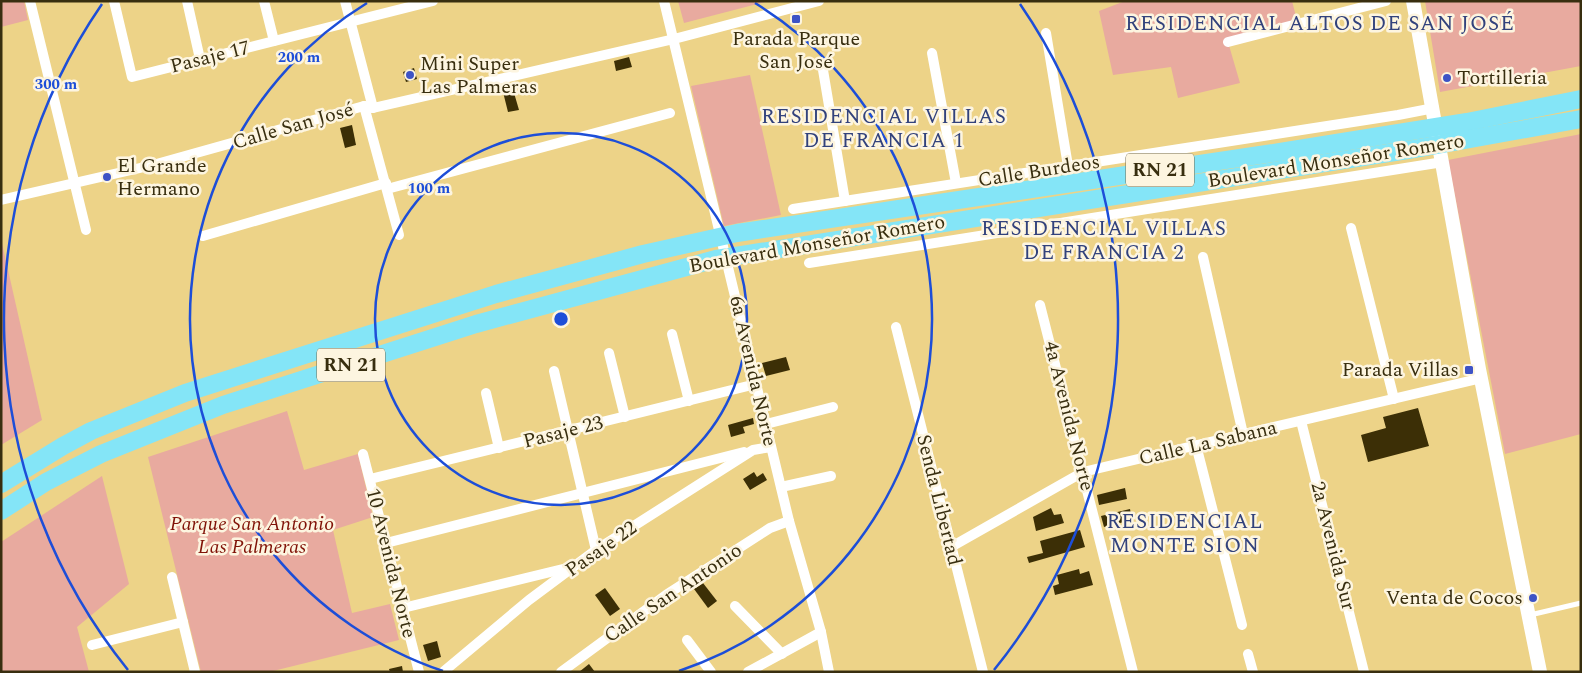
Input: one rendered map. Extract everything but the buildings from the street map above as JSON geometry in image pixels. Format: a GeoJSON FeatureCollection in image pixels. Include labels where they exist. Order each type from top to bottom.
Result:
{"type":"FeatureCollection","features":[{"type":"Feature","properties":{"kind":"highway","name":"Boulevard Monseñor Romero"},"geometry":{"type":"LineString","coordinates":[[1,484],[55,450],[91,431],[185,393],[496,294],[579,270],[737,234],[1280,152],[1466,122],[1581,98]]}},
{"type":"Feature","properties":{"kind":"highway","name":"Boulevard Monseñor Romero"},"geometry":{"type":"LineString","coordinates":[[1,511],[46,482],[94,457],[159,429],[223,406],[476,324],[716,259],[744,253],[1414,150],[1581,119]]}},
{"type":"Feature","properties":{"kind":"street"},"geometry":{"type":"LineString","coordinates":[[30,1],[86,230]]}},
{"type":"Feature","properties":{"kind":"street","name":"Pasaje 17"},"geometry":{"type":"LineString","coordinates":[[114,1],[132,77],[430,2]]}},
{"type":"Feature","properties":{"kind":"street"},"geometry":{"type":"LineString","coordinates":[[187,1],[200,59]]}},
{"type":"Feature","properties":{"kind":"street"},"geometry":{"type":"LineString","coordinates":[[264,1],[274,41]]}},
{"type":"Feature","properties":{"kind":"street"},"geometry":{"type":"LineString","coordinates":[[345,1],[399,235]]}},
{"type":"Feature","properties":{"kind":"street","name":"6a Avenida Norte"},"geometry":{"type":"LineString","coordinates":[[664,1],[789,521],[821,632],[829,672]]}},
{"type":"Feature","properties":{"kind":"street","name":"Calle San José"},"geometry":{"type":"LineString","coordinates":[[1,200],[153,165],[369,107],[674,40],[819,1]]}},
{"type":"Feature","properties":{"kind":"street"},"geometry":{"type":"LineString","coordinates":[[1228,42],[1386,1]]}},
{"type":"Feature","properties":{"kind":"street"},"geometry":{"type":"LineString","coordinates":[[1413,1],[1482,378],[1540,672]]}},
{"type":"Feature","properties":{"kind":"street"},"geometry":{"type":"LineString","coordinates":[[1046,34],[1068,166]]}},
{"type":"Feature","properties":{"kind":"street"},"geometry":{"type":"LineString","coordinates":[[932,53],[956,183]]}},
{"type":"Feature","properties":{"kind":"street"},"geometry":{"type":"LineString","coordinates":[[823,70],[845,201]]}},
{"type":"Feature","properties":{"kind":"street","name":"Calle Burdeos"},"geometry":{"type":"LineString","coordinates":[[793,210],[956,183],[1434,111]]}},
{"type":"Feature","properties":{"kind":"street"},"geometry":{"type":"LineString","coordinates":[[203,236],[670,113]]}},
{"type":"Feature","properties":{"kind":"street"},"geometry":{"type":"LineString","coordinates":[[809,263],[1442,159]]}},
{"type":"Feature","properties":{"kind":"street"},"geometry":{"type":"LineString","coordinates":[[1351,228],[1394,399]]}},
{"type":"Feature","properties":{"kind":"street"},"geometry":{"type":"LineString","coordinates":[[1204,257],[1243,434]]}},
{"type":"Feature","properties":{"kind":"street","name":"4a Avenida Norte"},"geometry":{"type":"LineString","coordinates":[[1040,305],[1133,672]]}},
{"type":"Feature","properties":{"kind":"street","name":"Senda Libertad"},"geometry":{"type":"LineString","coordinates":[[896,328],[983,672]]}},
{"type":"Feature","properties":{"kind":"street"},"geometry":{"type":"LineString","coordinates":[[672,334],[689,401]]}},
{"type":"Feature","properties":{"kind":"street"},"geometry":{"type":"LineString","coordinates":[[609,353],[625,417]]}},
{"type":"Feature","properties":{"kind":"street"},"geometry":{"type":"LineString","coordinates":[[554,371],[596,550]]}},
{"type":"Feature","properties":{"kind":"street","name":"Calle La Sabana"},"geometry":{"type":"LineString","coordinates":[[951,547],[1083,472],[1482,378]]}},
{"type":"Feature","properties":{"kind":"street","name":"Pasaje 23"},"geometry":{"type":"LineString","coordinates":[[370,479],[756,384]]}},
{"type":"Feature","properties":{"kind":"street"},"geometry":{"type":"LineString","coordinates":[[486,393],[499,448]]}},
{"type":"Feature","properties":{"kind":"street"},"geometry":{"type":"LineString","coordinates":[[766,424],[833,407]]}},
{"type":"Feature","properties":{"kind":"street","name":"2a Avenida Sur"},"geometry":{"type":"LineString","coordinates":[[1301,421],[1364,672]]}},
{"type":"Feature","properties":{"kind":"street"},"geometry":{"type":"LineString","coordinates":[[1196,445],[1242,625]]}},
{"type":"Feature","properties":{"kind":"street","name":"Pasaje 22"},"geometry":{"type":"LineString","coordinates":[[443,672],[529,600],[596,550],[753,450],[771,447]]}},
{"type":"Feature","properties":{"kind":"street"},"geometry":{"type":"LineString","coordinates":[[386,543],[753,450]]}},
{"type":"Feature","properties":{"kind":"street","name":"10 Avenida Norte"},"geometry":{"type":"LineString","coordinates":[[363,454],[419,672]]}},
{"type":"Feature","properties":{"kind":"street"},"geometry":{"type":"LineString","coordinates":[[781,487],[831,476]]}},
{"type":"Feature","properties":{"kind":"street","name":"Calle San Antonio"},"geometry":{"type":"LineString","coordinates":[[561,672],[666,595],[770,528],[789,521]]}},
{"type":"Feature","properties":{"kind":"street"},"geometry":{"type":"LineString","coordinates":[[403,608],[567,568],[572,569]]}},
{"type":"Feature","properties":{"kind":"street"},"geometry":{"type":"LineString","coordinates":[[172,577],[195,672]]}},
{"type":"Feature","properties":{"kind":"street"},"geometry":{"type":"LineString","coordinates":[[735,606],[782,654]]}},
{"type":"Feature","properties":{"kind":"street"},"geometry":{"type":"LineString","coordinates":[[92,645],[183,622]]}},
{"type":"Feature","properties":{"kind":"street"},"geometry":{"type":"LineString","coordinates":[[750,671],[821,632]]}},
{"type":"Feature","properties":{"kind":"street"},"geometry":{"type":"LineString","coordinates":[[687,640],[711,672]]}},
{"type":"Feature","properties":{"kind":"street"},"geometry":{"type":"LineString","coordinates":[[1248,654],[1252,672]]}},
{"type":"Feature","properties":{"kind":"lane"},"geometry":{"type":"LineString","coordinates":[[1529,615],[1581,603]]}},
{"type":"Feature","properties":{"kind":"green space"},"geometry":{"type":"Polygon","coordinates":[[[1,1],[24,1],[28,20],[1,27],[1,1]]]}},
{"type":"Feature","properties":{"kind":"green space"},"geometry":{"type":"Polygon","coordinates":[[[678,1],[769,1],[684,23],[678,1]]]}},
{"type":"Feature","properties":{"kind":"green space"},"geometry":{"type":"Polygon","coordinates":[[[1125,1],[1292,1],[1298,24],[1228,42],[1240,83],[1178,98],[1171,67],[1113,75],[1099,11],[1125,1]]]}},
{"type":"Feature","properties":{"kind":"green space"},"geometry":{"type":"Polygon","coordinates":[[[1425,1],[1581,1],[1581,66],[1440,92],[1425,1]]]}},
{"type":"Feature","properties":{"kind":"green space"},"geometry":{"type":"Polygon","coordinates":[[[750,75],[781,215],[724,226],[691,86],[750,75]]]}},
{"type":"Feature","properties":{"kind":"green space"},"geometry":{"type":"Polygon","coordinates":[[[1581,134],[1581,434],[1505,454],[1448,160],[1581,134]]]}},
{"type":"Feature","properties":{"kind":"green space"},"geometry":{"type":"Polygon","coordinates":[[[1,239],[42,420],[1,445],[1,239]]]}},
{"type":"Feature","properties":{"kind":"green space","name":"Parque San Antonio Las Palmeras"},"geometry":{"type":"Polygon","coordinates":[[[287,411],[304,470],[358,454],[373,517],[333,530],[352,613],[390,604],[399,640],[269,672],[201,672],[148,457],[287,411]]]}},
{"type":"Feature","properties":{"kind":"green space"},"geometry":{"type":"Polygon","coordinates":[[[102,476],[129,584],[77,627],[89,672],[1,672],[1,542],[102,476]]]}},
{"type":"Feature","properties":{"kind":"place","name":"Parada Parque San José"},"geometry":{"type":"Point","coordinates":[796,19]}},
{"type":"Feature","properties":{"kind":"place","name":"Mini Super Las Palmeras"},"geometry":{"type":"Point","coordinates":[410,75]}},
{"type":"Feature","properties":{"kind":"place","name":"Tortilleria"},"geometry":{"type":"Point","coordinates":[1447,78]}},
{"type":"Feature","properties":{"kind":"place","name":"El Grande Hermano"},"geometry":{"type":"Point","coordinates":[107,177]}},
{"type":"Feature","properties":{"kind":"place","name":"Parada Villas"},"geometry":{"type":"Point","coordinates":[1469,370]}},
{"type":"Feature","properties":{"kind":"place","name":"Venta de Cocos"},"geometry":{"type":"Point","coordinates":[1533,598]}},
{"type":"Feature","properties":{"kind":"district","name":"RESIDENCIAL ALTOS DE SAN JOSÉ"},"geometry":{"type":"Point","coordinates":[1320,24]}},
{"type":"Feature","properties":{"kind":"district","name":"RESIDENCIAL VILLAS DE FRANCIA 1"},"geometry":{"type":"Point","coordinates":[884,129]}},
{"type":"Feature","properties":{"kind":"district","name":"RESIDENCIAL VILLAS DE FRANCIA 2"},"geometry":{"type":"Point","coordinates":[1104,241]}},
{"type":"Feature","properties":{"kind":"district","name":"RESIDENCIAL MONTE SION"},"geometry":{"type":"Point","coordinates":[1185,534]}}]}
